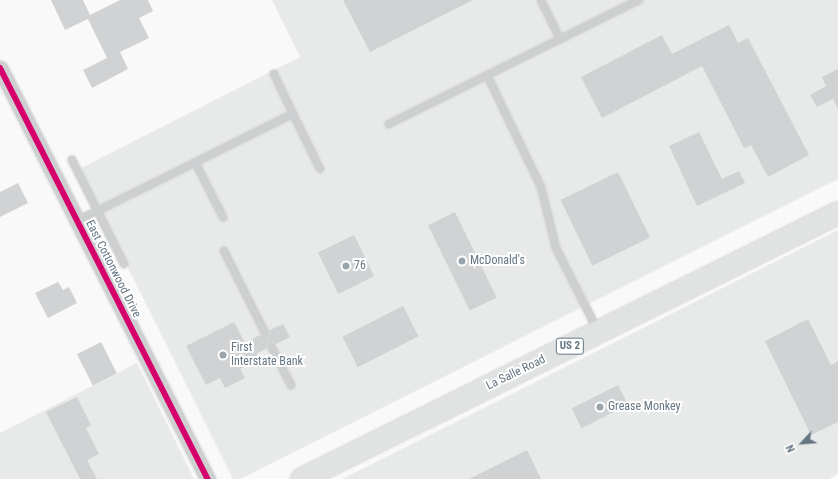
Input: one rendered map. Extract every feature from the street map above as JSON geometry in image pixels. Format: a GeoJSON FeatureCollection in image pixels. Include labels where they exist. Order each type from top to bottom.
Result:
{"type":"FeatureCollection","features":[{"type":"Feature","properties":{"kind":"highway","name":"La Salle Road"},"geometry":{"type":"LineString","coordinates":[[302,479],[838,213]]}},
{"type":"Feature","properties":{"kind":"street","name":"East Cottonwood Drive"},"geometry":{"type":"LineString","coordinates":[[0,68],[208,479]]}},
{"type":"Feature","properties":{"kind":"lane"},"geometry":{"type":"LineString","coordinates":[[541,0],[560,39]]}},
{"type":"Feature","properties":{"kind":"lane"},"geometry":{"type":"LineString","coordinates":[[389,124],[639,0]]}},
{"type":"Feature","properties":{"kind":"lane"},"geometry":{"type":"LineString","coordinates":[[274,74],[320,170]]}},
{"type":"Feature","properties":{"kind":"lane"},"geometry":{"type":"LineString","coordinates":[[487,75],[541,187],[556,248],[599,332]]}},
{"type":"Feature","properties":{"kind":"lane"},"geometry":{"type":"LineString","coordinates":[[77,220],[293,114]]}},
{"type":"Feature","properties":{"kind":"lane"},"geometry":{"type":"LineString","coordinates":[[72,160],[124,264]]}},
{"type":"Feature","properties":{"kind":"lane"},"geometry":{"type":"LineString","coordinates":[[195,162],[223,217]]}},
{"type":"Feature","properties":{"kind":"lane"},"geometry":{"type":"LineString","coordinates":[[224,251],[265,333]]}},
{"type":"Feature","properties":{"kind":"lane"},"geometry":{"type":"LineString","coordinates":[[271,346],[292,384]]}},
{"type":"Feature","properties":{"kind":"shaded area"},"geometry":{"type":"Polygon","coordinates":[[[272,0],[838,0],[838,179],[240,479],[233,479],[79,169],[300,57],[272,0]]]}},
{"type":"Feature","properties":{"kind":"shaded area"},"geometry":{"type":"Polygon","coordinates":[[[838,230],[838,473],[829,479],[342,479],[838,230]]]}},
{"type":"Feature","properties":{"kind":"shaded area"},"geometry":{"type":"Polygon","coordinates":[[[137,363],[194,479],[0,479],[0,433],[137,363]]]}},
{"type":"Feature","properties":{"kind":"building"},"geometry":{"type":"Polygon","coordinates":[[[51,0],[83,0],[90,15],[120,0],[148,0],[153,11],[139,18],[149,38],[120,52],[128,69],[92,88],[83,70],[107,58],[88,19],[65,30],[51,0]]]}},
{"type":"Feature","properties":{"kind":"building"},"geometry":{"type":"Polygon","coordinates":[[[343,0],[473,0],[370,52],[343,0]]]}},
{"type":"Feature","properties":{"kind":"building"},"geometry":{"type":"Polygon","coordinates":[[[729,25],[738,43],[748,38],[809,155],[768,177],[751,145],[744,148],[702,66],[602,118],[581,77],[662,35],[672,54],[729,25]]]}},
{"type":"Feature","properties":{"kind":"building"},"geometry":{"type":"Polygon","coordinates":[[[838,69],[838,109],[833,99],[817,107],[810,95],[826,86],[822,77],[838,69]]]}},
{"type":"Feature","properties":{"kind":"building"},"geometry":{"type":"Polygon","coordinates":[[[699,132],[722,179],[739,171],[745,183],[697,206],[669,146],[699,132]]]}},
{"type":"Feature","properties":{"kind":"building"},"geometry":{"type":"Polygon","coordinates":[[[618,172],[650,238],[592,266],[560,200],[618,172]]]}},
{"type":"Feature","properties":{"kind":"building"},"geometry":{"type":"Polygon","coordinates":[[[18,183],[28,203],[0,217],[0,192],[18,183]]]}},
{"type":"Feature","properties":{"kind":"building","name":"McDonald's"},"geometry":{"type":"Polygon","coordinates":[[[455,212],[497,297],[470,311],[428,225],[455,212]]]}},
{"type":"Feature","properties":{"kind":"building"},"geometry":{"type":"Polygon","coordinates":[[[354,235],[374,276],[338,294],[318,253],[354,235]]]}},
{"type":"Feature","properties":{"kind":"building"},"geometry":{"type":"Polygon","coordinates":[[[58,282],[63,290],[69,287],[77,303],[48,318],[35,293],[58,282]]]}},
{"type":"Feature","properties":{"kind":"building"},"geometry":{"type":"Polygon","coordinates":[[[403,306],[418,336],[358,367],[342,337],[403,306]]]}},
{"type":"Feature","properties":{"kind":"building"},"geometry":{"type":"Polygon","coordinates":[[[808,319],[831,365],[838,361],[838,422],[811,435],[765,341],[808,319]]]}},
{"type":"Feature","properties":{"kind":"building"},"geometry":{"type":"Polygon","coordinates":[[[234,322],[245,343],[260,335],[267,338],[270,330],[283,324],[290,337],[276,344],[272,341],[267,343],[266,349],[257,353],[260,359],[240,369],[245,378],[225,388],[220,378],[206,385],[186,346],[234,322]]]}},
{"type":"Feature","properties":{"kind":"building"},"geometry":{"type":"Polygon","coordinates":[[[101,342],[117,373],[93,385],[77,354],[101,342]]]}},
{"type":"Feature","properties":{"kind":"building","name":"Grease Monkey"},"geometry":{"type":"Polygon","coordinates":[[[618,385],[628,405],[582,428],[572,409],[618,385]]]}},
{"type":"Feature","properties":{"kind":"building"},"geometry":{"type":"Polygon","coordinates":[[[77,397],[91,425],[86,428],[99,454],[87,460],[97,479],[80,479],[46,412],[77,397]]]}},
{"type":"Feature","properties":{"kind":"building"},"geometry":{"type":"Polygon","coordinates":[[[527,450],[541,479],[469,479],[527,450]]]}},
{"type":"Feature","properties":{"kind":"cycle path"},"geometry":{"type":"LineString","coordinates":[[0,68],[208,479]]}},
{"type":"Feature","properties":{"kind":"place","name":"McDonald's"},"geometry":{"type":"Point","coordinates":[462,261]}},
{"type":"Feature","properties":{"kind":"place","name":"76"},"geometry":{"type":"Point","coordinates":[346,266]}},
{"type":"Feature","properties":{"kind":"place","name":"First Interstate Bank"},"geometry":{"type":"Point","coordinates":[223,355]}},
{"type":"Feature","properties":{"kind":"place","name":"Grease Monkey"},"geometry":{"type":"Point","coordinates":[600,407]}}]}
